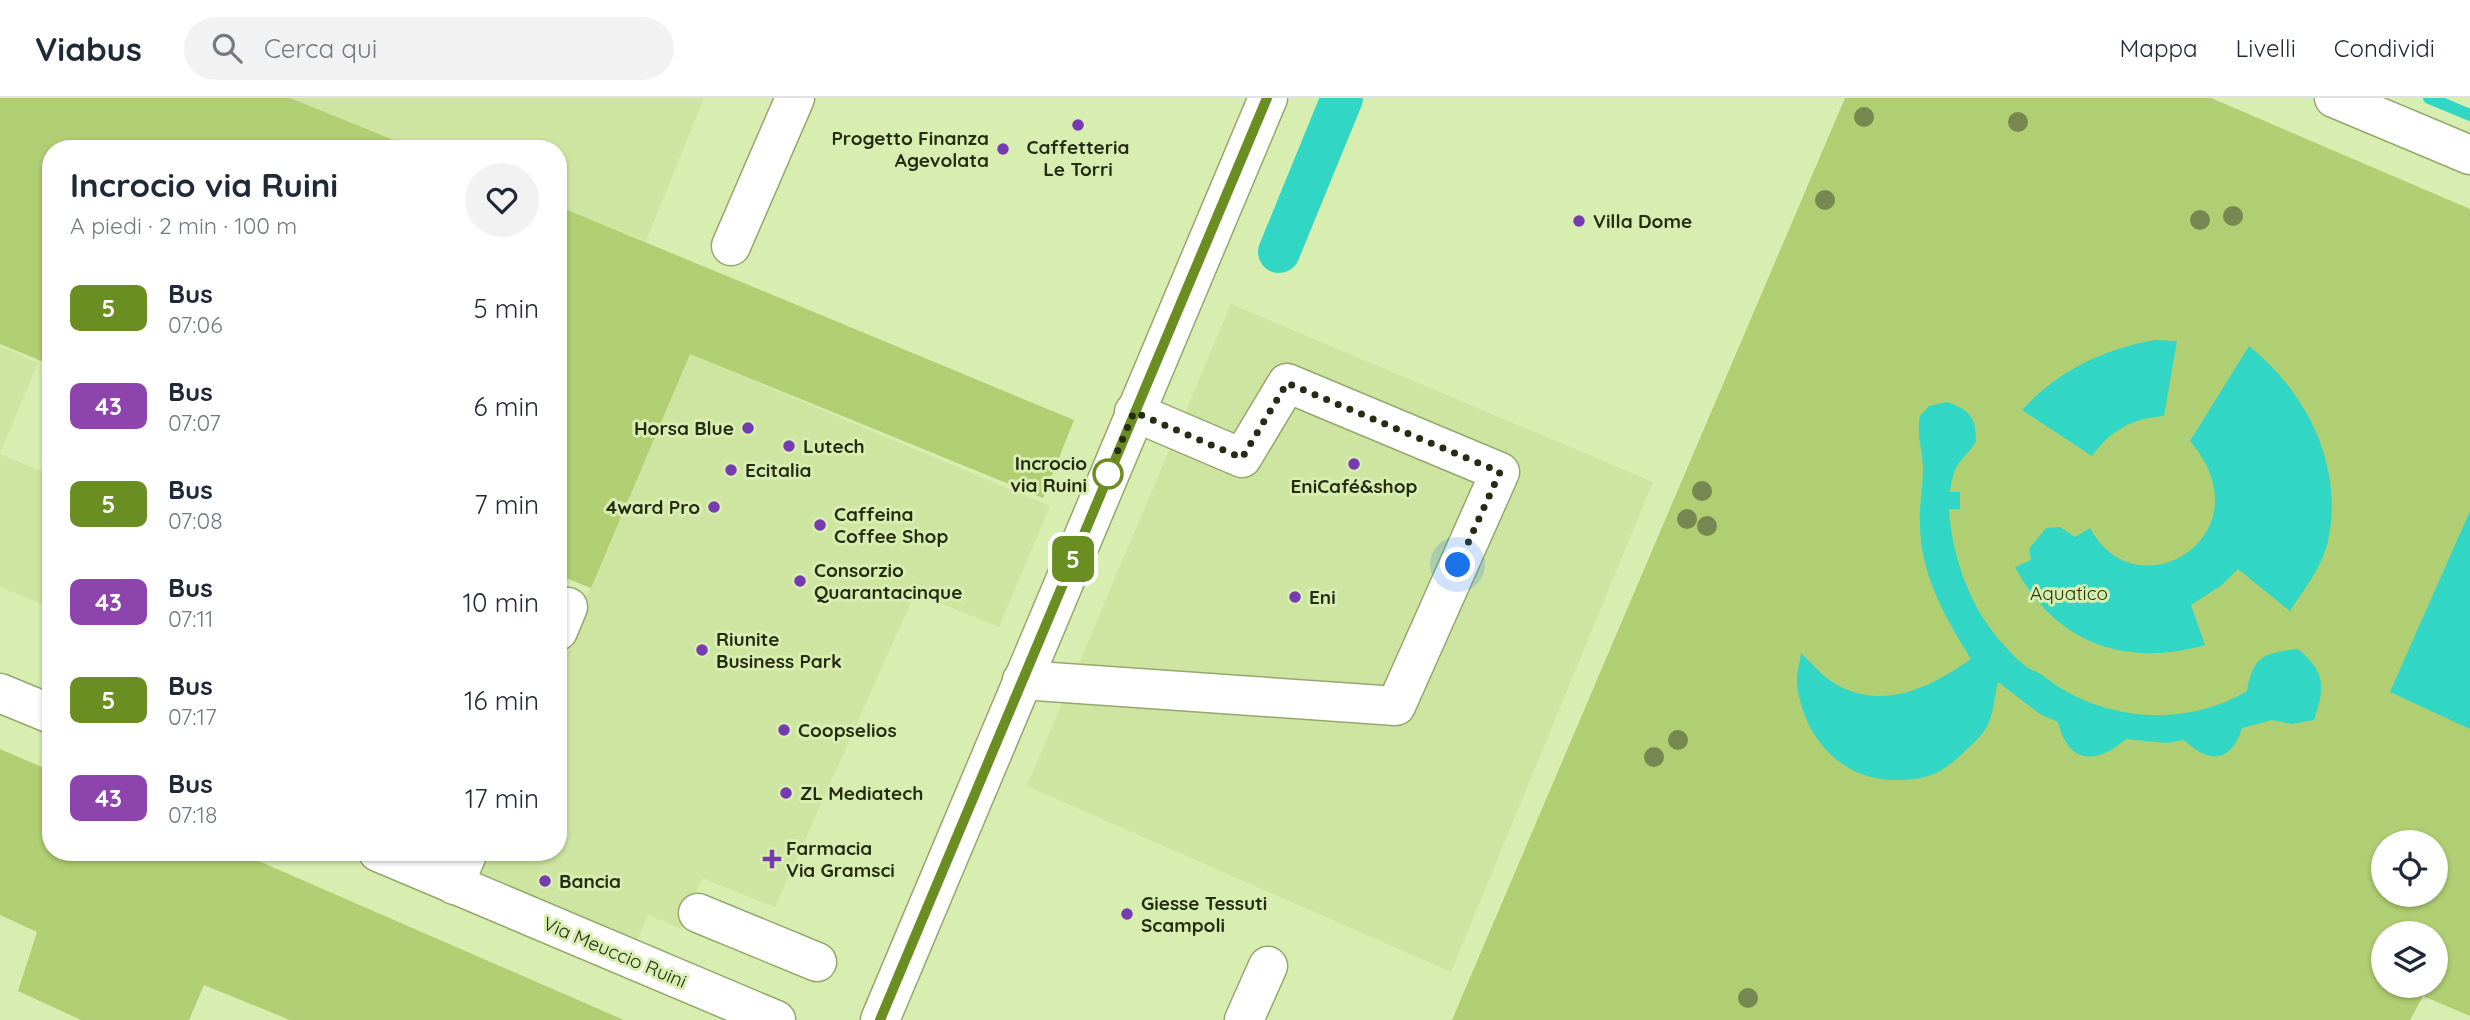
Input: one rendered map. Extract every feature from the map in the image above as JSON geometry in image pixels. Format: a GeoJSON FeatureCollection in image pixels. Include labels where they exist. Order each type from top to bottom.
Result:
{"type":"FeatureCollection","features":[{"type":"Feature","properties":{"kind":"street"},"geometry":{"type":"LineString","coordinates":[[731,246],[795,98]]}},
{"type":"Feature","properties":{"kind":"street"},"geometry":{"type":"LineString","coordinates":[[880,1020],[1268,98]]}},
{"type":"Feature","properties":{"kind":"street"},"geometry":{"type":"LineString","coordinates":[[2334,98],[2470,155]]}},
{"type":"Feature","properties":{"kind":"street"},"geometry":{"type":"LineString","coordinates":[[1023,680],[1396,706],[1500,472],[1287,383],[1242,458],[1134,412]]}},
{"type":"Feature","properties":{"kind":"street"},"geometry":{"type":"LineString","coordinates":[[0,693],[42,710]]}},
{"type":"Feature","properties":{"kind":"street","name":"Via Meuccio Ruini"},"geometry":{"type":"LineString","coordinates":[[425,861],[461,868],[776,1020]]}},
{"type":"Feature","properties":{"kind":"street"},"geometry":{"type":"LineString","coordinates":[[698,913],[817,962]]}},
{"type":"Feature","properties":{"kind":"street"},"geometry":{"type":"LineString","coordinates":[[1244,1020],[1268,966]]}},
{"type":"Feature","properties":{"kind":"shaded area"},"geometry":{"type":"Polygon","coordinates":[[[290,98],[704,98],[646,241],[567,210],[567,140],[394,140],[290,98]]]}},
{"type":"Feature","properties":{"kind":"shaded area"},"geometry":{"type":"Polygon","coordinates":[[[1231,304],[1653,482],[1451,972],[1027,786],[1231,304]]]}},
{"type":"Feature","properties":{"kind":"shaded area"},"geometry":{"type":"Polygon","coordinates":[[[0,346],[38,363],[0,453],[0,346]]]}},
{"type":"Feature","properties":{"kind":"shaded area","name":"Riunite Business Park"},"geometry":{"type":"Polygon","coordinates":[[[690,354],[1050,506],[999,627],[915,593],[775,907],[702,878],[681,929],[648,915],[636,943],[470,875],[475,861],[567,861],[567,643],[690,354]]]}},
{"type":"Feature","properties":{"kind":"shaded area"},"geometry":{"type":"Polygon","coordinates":[[[0,454],[42,471],[42,604],[0,587],[0,454]]]}},
{"type":"Feature","properties":{"kind":"green space"},"geometry":{"type":"Polygon","coordinates":[[[0,98],[290,98],[394,140],[42,140],[42,361],[0,344],[0,98]]]}},
{"type":"Feature","properties":{"kind":"green space","name":"Aquatico"},"geometry":{"type":"Polygon","coordinates":[[[1845,98],[2211,98],[2470,209],[2470,1016],[2428,998],[2448,998],[2448,921],[2371,921],[2371,998],[2422,998],[2410,1020],[1452,1020],[1845,98]]]}},
{"type":"Feature","properties":{"kind":"green space"},"geometry":{"type":"Polygon","coordinates":[[[567,210],[1074,420],[1043,498],[690,354],[591,588],[567,579],[567,210]]]}},
{"type":"Feature","properties":{"kind":"green space"},"geometry":{"type":"Polygon","coordinates":[[[0,749],[42,767],[42,861],[259,861],[624,1020],[290,1020],[204,985],[189,1020],[81,1020],[18,991],[37,932],[0,915],[0,749]]]}},
{"type":"Feature","properties":{"kind":"water"},"geometry":{"type":"Polygon","coordinates":[[[2155,340],[2177,341],[2164,416],[2123,427],[2107,439],[2092,456],[2022,410],[2051,384],[2082,364],[2117,349],[2155,340]]]}},
{"type":"Feature","properties":{"kind":"water"},"geometry":{"type":"Polygon","coordinates":[[[2249,346],[2270,365],[2304,409],[2317,434],[2326,461],[2331,488],[2331,517],[2327,545],[2311,579],[2290,611],[2238,569],[2222,585],[2191,605],[2205,645],[2147,653],[2120,650],[2095,643],[2072,631],[2050,614],[2031,593],[2015,567],[2031,560],[2029,549],[2046,528],[2060,527],[2075,537],[2090,528],[2111,553],[2137,565],[2163,564],[2188,552],[2206,533],[2215,506],[2211,475],[2190,441],[2249,346]]]}},
{"type":"Feature","properties":{"kind":"water"},"geometry":{"type":"Polygon","coordinates":[[[1947,402],[1961,408],[1970,416],[1976,433],[1976,442],[1956,469],[1950,492],[1960,492],[1960,509],[1949,509],[1960,567],[1985,621],[2022,663],[2089,702],[2115,710],[2169,715],[2222,703],[2247,691],[2253,670],[2262,658],[2277,652],[2298,649],[2314,665],[2321,681],[2314,720],[2292,724],[2272,720],[2242,728],[2232,748],[2218,756],[2202,753],[2184,740],[2166,743],[2126,739],[2104,753],[2084,756],[2069,746],[2058,722],[2040,714],[1998,682],[1991,717],[1984,731],[1955,760],[1932,775],[1915,779],[1874,778],[1856,772],[1827,751],[1807,721],[1801,703],[1797,684],[1801,653],[1837,685],[1860,694],[1877,696],[1894,695],[1926,685],[1971,659],[1936,594],[1924,560],[1921,542],[1923,469],[1920,416],[1929,406],[1947,402]]]}},
{"type":"Feature","properties":{"kind":"water"},"geometry":{"type":"Polygon","coordinates":[[[2470,511],[2470,729],[2390,692],[2470,511]]]}},
{"type":"Feature","properties":{"kind":"waterway"},"geometry":{"type":"LineString","coordinates":[[1279,252],[1342,98]]}},
{"type":"Feature","properties":{"kind":"waterway"},"geometry":{"type":"LineString","coordinates":[[2429,98],[2470,115]]}},
{"type":"Feature","properties":{"kind":"bus line","name":"5"},"geometry":{"type":"LineString","coordinates":[[880,1020],[1267,98]]}},
{"type":"Feature","properties":{"kind":"place","name":"Caffetteria Le Torri"},"geometry":{"type":"Point","coordinates":[1078,125]}},
{"type":"Feature","properties":{"kind":"place","name":"Progetto Finanza Agevolata"},"geometry":{"type":"Point","coordinates":[1003,149]}},
{"type":"Feature","properties":{"kind":"place","name":"Villa Dome"},"geometry":{"type":"Point","coordinates":[1579,221]}},
{"type":"Feature","properties":{"kind":"place","name":"Horsa Blue"},"geometry":{"type":"Point","coordinates":[748,428]}},
{"type":"Feature","properties":{"kind":"place","name":"Lutech"},"geometry":{"type":"Point","coordinates":[789,446]}},
{"type":"Feature","properties":{"kind":"place","name":"EniCafé&shop"},"geometry":{"type":"Point","coordinates":[1354,464]}},
{"type":"Feature","properties":{"kind":"place","name":"Ecitalia"},"geometry":{"type":"Point","coordinates":[731,470]}},
{"type":"Feature","properties":{"kind":"place","name":"Incrocio via Ruini"},"geometry":{"type":"Point","coordinates":[1108,474]}},
{"type":"Feature","properties":{"kind":"place","name":"4ward Pro"},"geometry":{"type":"Point","coordinates":[714,507]}},
{"type":"Feature","properties":{"kind":"place","name":"Caffeina Coffee Shop"},"geometry":{"type":"Point","coordinates":[820,525]}},
{"type":"Feature","properties":{"kind":"place","name":"Consorzio Quarantacinque"},"geometry":{"type":"Point","coordinates":[800,581]}},
{"type":"Feature","properties":{"kind":"place","name":"Eni"},"geometry":{"type":"Point","coordinates":[1295,597]}},
{"type":"Feature","properties":{"kind":"place","name":"Riunite Business Park"},"geometry":{"type":"Point","coordinates":[702,650]}},
{"type":"Feature","properties":{"kind":"place","name":"Coopselios"},"geometry":{"type":"Point","coordinates":[784,730]}},
{"type":"Feature","properties":{"kind":"place","name":"ZL Mediatech"},"geometry":{"type":"Point","coordinates":[786,793]}},
{"type":"Feature","properties":{"kind":"place","name":"Farmacia Via Gramsci"},"geometry":{"type":"Point","coordinates":[772,859]}},
{"type":"Feature","properties":{"kind":"place","name":"Bancia"},"geometry":{"type":"Point","coordinates":[545,881]}},
{"type":"Feature","properties":{"kind":"place","name":"Giesse Tessuti Scampoli"},"geometry":{"type":"Point","coordinates":[1127,914]}},
{"type":"Feature","properties":{"kind":"route"},"geometry":{"type":"LineString","coordinates":[[1108,474],[1134,412],[1242,458],[1287,383],[1500,472],[1458,565]]}}]}
